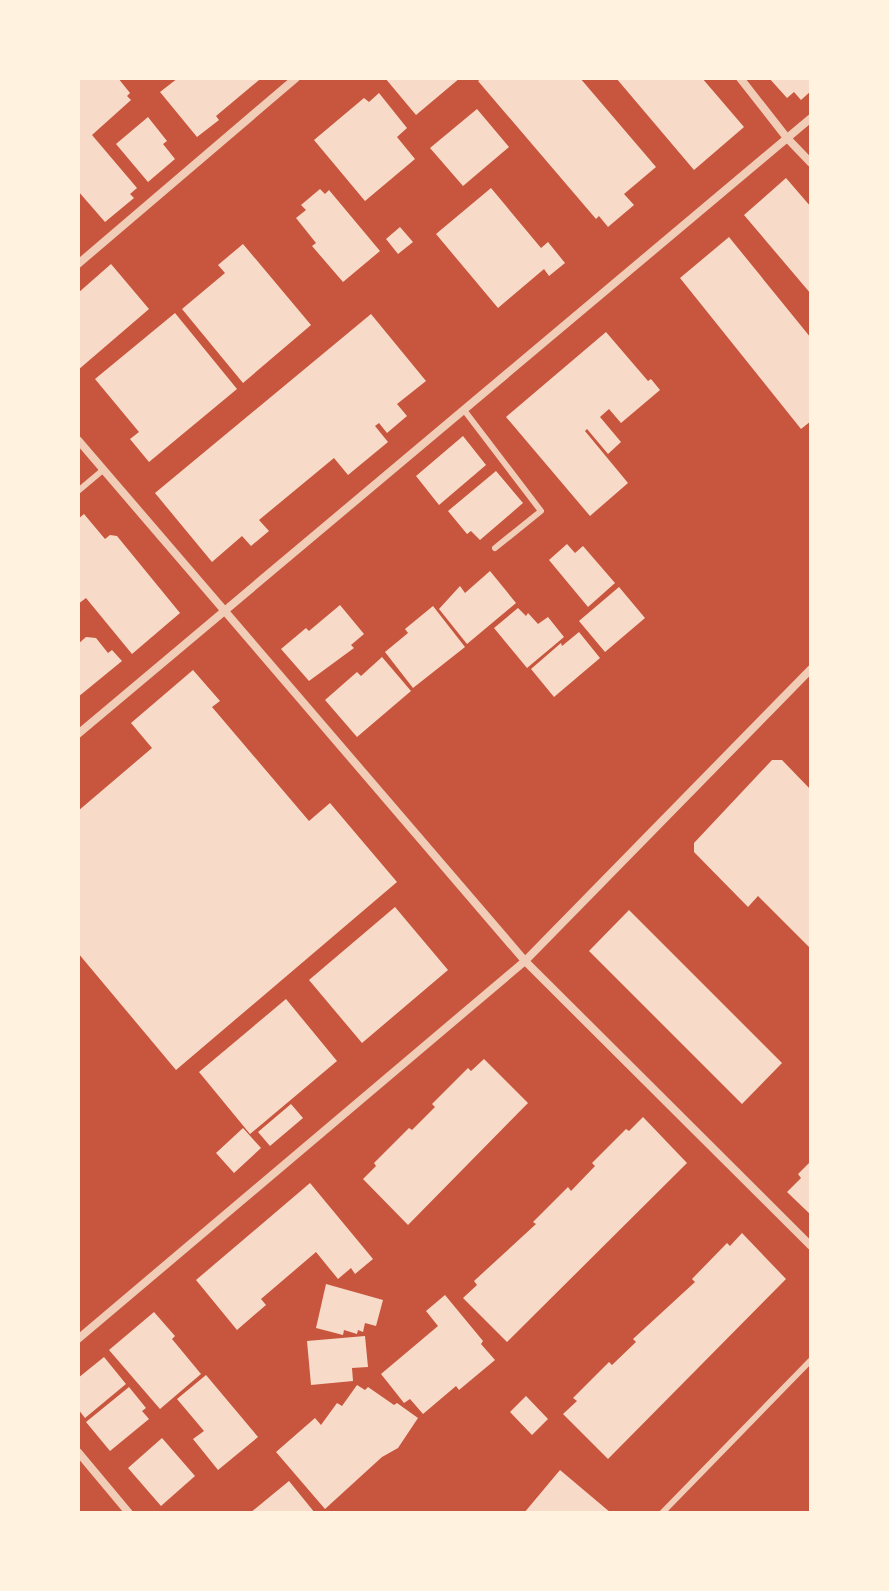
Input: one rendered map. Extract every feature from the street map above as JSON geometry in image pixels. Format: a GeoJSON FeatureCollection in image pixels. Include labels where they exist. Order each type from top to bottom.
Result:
{"type":"FeatureCollection","features":[{"type":"Feature","properties":{"kind":"street"},"geometry":{"type":"LineString","coordinates":[[78,264],[296,78]]}},
{"type":"Feature","properties":{"kind":"street"},"geometry":{"type":"LineString","coordinates":[[740,78],[811,163]]}},
{"type":"Feature","properties":{"kind":"street"},"geometry":{"type":"LineString","coordinates":[[78,734],[811,118]]}},
{"type":"Feature","properties":{"kind":"street"},"geometry":{"type":"LineString","coordinates":[[78,440],[525,961],[811,1246]]}},
{"type":"Feature","properties":{"kind":"street"},"geometry":{"type":"LineString","coordinates":[[78,1339],[525,961],[811,669]]}},
{"type":"Feature","properties":{"kind":"street"},"geometry":{"type":"LineString","coordinates":[[78,1452],[129,1513]]}},
{"type":"Feature","properties":{"kind":"lane"},"geometry":{"type":"LineString","coordinates":[[464,410],[541,511],[495,548]]}},
{"type":"Feature","properties":{"kind":"lane"},"geometry":{"type":"LineString","coordinates":[[78,491],[103,470]]}},
{"type":"Feature","properties":{"kind":"lane"},"geometry":{"type":"LineString","coordinates":[[662,1513],[811,1360]]}},
{"type":"Feature","properties":{"kind":"building"},"geometry":{"type":"Polygon","coordinates":[[[78,78],[118,78],[130,93],[127,96],[131,100],[92,135],[137,188],[130,194],[134,198],[105,222],[78,191],[78,78]]]}},
{"type":"Feature","properties":{"kind":"building"},"geometry":{"type":"Polygon","coordinates":[[[178,78],[259,80],[216,116],[219,120],[197,137],[160,92],[178,78]]]}},
{"type":"Feature","properties":{"kind":"building"},"geometry":{"type":"Polygon","coordinates":[[[385,78],[460,78],[416,115],[385,78]]]}},
{"type":"Feature","properties":{"kind":"building"},"geometry":{"type":"Polygon","coordinates":[[[482,78],[580,78],[656,167],[624,194],[634,205],[608,227],[599,216],[596,219],[478,81],[482,78]]]}},
{"type":"Feature","properties":{"kind":"building"},"geometry":{"type":"Polygon","coordinates":[[[616,78],[702,78],[744,127],[694,170],[616,78]]]}},
{"type":"Feature","properties":{"kind":"building"},"geometry":{"type":"Polygon","coordinates":[[[769,78],[811,78],[811,91],[801,100],[794,92],[787,98],[769,78]]]}},
{"type":"Feature","properties":{"kind":"building"},"geometry":{"type":"Polygon","coordinates":[[[379,93],[407,128],[397,137],[415,159],[365,201],[314,140],[364,98],[369,102],[379,93]]]}},
{"type":"Feature","properties":{"kind":"building"},"geometry":{"type":"Polygon","coordinates":[[[477,109],[509,147],[463,186],[430,148],[477,109]]]}},
{"type":"Feature","properties":{"kind":"building"},"geometry":{"type":"Polygon","coordinates":[[[148,117],[167,141],[163,144],[175,159],[148,182],[116,144],[148,117]]]}},
{"type":"Feature","properties":{"kind":"building"},"geometry":{"type":"Polygon","coordinates":[[[786,178],[811,207],[811,294],[744,215],[786,178]]]}},
{"type":"Feature","properties":{"kind":"building"},"geometry":{"type":"Polygon","coordinates":[[[491,188],[541,248],[548,242],[565,263],[549,276],[544,269],[498,308],[436,234],[491,188]]]}},
{"type":"Feature","properties":{"kind":"building"},"geometry":{"type":"Polygon","coordinates":[[[320,189],[325,194],[329,190],[380,251],[343,282],[312,246],[316,243],[296,218],[306,210],[301,205],[320,189]]]}},
{"type":"Feature","properties":{"kind":"building"},"geometry":{"type":"Polygon","coordinates":[[[400,227],[413,242],[398,254],[386,239],[400,227]]]}},
{"type":"Feature","properties":{"kind":"building"},"geometry":{"type":"Polygon","coordinates":[[[729,237],[811,338],[811,421],[801,429],[680,278],[729,237]]]}},
{"type":"Feature","properties":{"kind":"building"},"geometry":{"type":"Polygon","coordinates":[[[243,244],[311,325],[243,383],[182,309],[225,273],[218,265],[243,244]]]}},
{"type":"Feature","properties":{"kind":"building"},"geometry":{"type":"Polygon","coordinates":[[[111,264],[149,309],[78,370],[78,293],[111,264]]]}},
{"type":"Feature","properties":{"kind":"building"},"geometry":{"type":"Polygon","coordinates":[[[175,313],[237,389],[149,462],[130,439],[139,432],[95,379],[175,313]]]}},
{"type":"Feature","properties":{"kind":"building"},"geometry":{"type":"Polygon","coordinates":[[[371,314],[426,381],[397,404],[407,416],[387,433],[379,423],[375,426],[388,442],[348,475],[334,458],[259,520],[269,531],[251,546],[242,536],[212,562],[155,493],[371,314]]]}},
{"type":"Feature","properties":{"kind":"building"},"geometry":{"type":"Polygon","coordinates":[[[606,332],[648,381],[651,379],[660,390],[621,423],[609,409],[600,417],[621,442],[608,454],[587,429],[585,431],[628,483],[590,516],[506,417],[606,332]]]}},
{"type":"Feature","properties":{"kind":"building"},"geometry":{"type":"Polygon","coordinates":[[[463,436],[486,465],[439,505],[416,476],[463,436]]]}},
{"type":"Feature","properties":{"kind":"building"},"geometry":{"type":"Polygon","coordinates":[[[496,471],[523,503],[480,540],[471,531],[467,534],[448,511],[496,471]]]}},
{"type":"Feature","properties":{"kind":"building"},"geometry":{"type":"Polygon","coordinates":[[[84,514],[105,539],[110,535],[117,536],[180,613],[132,654],[86,598],[78,604],[78,519],[84,514]]]}},
{"type":"Feature","properties":{"kind":"building"},"geometry":{"type":"Polygon","coordinates":[[[567,544],[575,553],[583,546],[615,583],[588,607],[549,560],[567,544]]]}},
{"type":"Feature","properties":{"kind":"building"},"geometry":{"type":"Polygon","coordinates":[[[490,571],[516,603],[467,644],[439,609],[460,586],[465,593],[490,571]]]}},
{"type":"Feature","properties":{"kind":"building"},"geometry":{"type":"Polygon","coordinates":[[[619,587],[645,618],[605,652],[579,621],[619,587]]]}},
{"type":"Feature","properties":{"kind":"building"},"geometry":{"type":"Polygon","coordinates":[[[340,605],[364,634],[351,645],[354,648],[309,681],[281,649],[340,605]]]}},
{"type":"Feature","properties":{"kind":"building"},"geometry":{"type":"Polygon","coordinates":[[[433,606],[465,647],[413,688],[385,652],[408,633],[405,629],[433,606]]]}},
{"type":"Feature","properties":{"kind":"building"},"geometry":{"type":"Polygon","coordinates":[[[518,608],[538,624],[548,617],[564,637],[527,668],[494,628],[518,608]]]}},
{"type":"Feature","properties":{"kind":"building"},"geometry":{"type":"Polygon","coordinates":[[[579,632],[600,658],[554,697],[531,669],[579,632]]]}},
{"type":"Feature","properties":{"kind":"building"},"geometry":{"type":"Polygon","coordinates":[[[86,637],[96,638],[108,653],[112,650],[122,661],[78,697],[78,644],[86,637]]]}},
{"type":"Feature","properties":{"kind":"building"},"geometry":{"type":"Polygon","coordinates":[[[382,657],[411,691],[357,737],[325,700],[357,672],[361,676],[382,657]]]}},
{"type":"Feature","properties":{"kind":"building"},"geometry":{"type":"Polygon","coordinates":[[[193,670],[220,701],[212,707],[309,821],[330,803],[397,882],[176,1070],[78,953],[78,811],[152,748],[131,723],[193,670]]]}},
{"type":"Feature","properties":{"kind":"building"},"geometry":{"type":"Polygon","coordinates":[[[772,760],[782,760],[811,790],[811,949],[758,896],[748,907],[694,852],[694,843],[772,760]]]}},
{"type":"Feature","properties":{"kind":"building"},"geometry":{"type":"Polygon","coordinates":[[[395,907],[448,970],[362,1043],[309,980],[395,907]]]}},
{"type":"Feature","properties":{"kind":"building"},"geometry":{"type":"Polygon","coordinates":[[[629,910],[782,1063],[742,1104],[589,951],[629,910]]]}},
{"type":"Feature","properties":{"kind":"building"},"geometry":{"type":"Polygon","coordinates":[[[286,999],[337,1061],[250,1134],[199,1072],[286,999]]]}},
{"type":"Feature","properties":{"kind":"building"},"geometry":{"type":"Polygon","coordinates":[[[484,1059],[528,1103],[408,1225],[363,1179],[376,1166],[374,1163],[435,1107],[432,1104],[468,1068],[471,1071],[484,1059]]]}},
{"type":"Feature","properties":{"kind":"building"},"geometry":{"type":"Polygon","coordinates":[[[291,1104],[303,1118],[270,1146],[258,1132],[291,1104]]]}},
{"type":"Feature","properties":{"kind":"building"},"geometry":{"type":"Polygon","coordinates":[[[643,1117],[687,1163],[507,1342],[463,1298],[477,1285],[474,1281],[536,1224],[533,1222],[568,1187],[571,1191],[595,1166],[592,1163],[626,1129],[629,1131],[643,1117]]]}},
{"type":"Feature","properties":{"kind":"building"},"geometry":{"type":"Polygon","coordinates":[[[243,1128],[261,1148],[234,1173],[216,1153],[243,1128]]]}},
{"type":"Feature","properties":{"kind":"building"},"geometry":{"type":"Polygon","coordinates":[[[811,1161],[811,1215],[787,1192],[801,1178],[798,1174],[811,1161]]]}},
{"type":"Feature","properties":{"kind":"building"},"geometry":{"type":"Polygon","coordinates":[[[310,1183],[373,1259],[355,1274],[351,1268],[338,1279],[316,1252],[261,1299],[266,1305],[237,1330],[196,1280],[310,1183]]]}},
{"type":"Feature","properties":{"kind":"building"},"geometry":{"type":"Polygon","coordinates":[[[742,1233],[786,1279],[608,1459],[563,1414],[577,1401],[573,1398],[609,1362],[612,1365],[636,1342],[633,1339],[695,1282],[692,1279],[727,1243],[730,1246],[742,1233]]]}},
{"type":"Feature","properties":{"kind":"building"},"geometry":{"type":"Polygon","coordinates":[[[326,1284],[383,1300],[376,1326],[365,1323],[363,1332],[358,1330],[357,1334],[344,1330],[343,1335],[316,1328],[326,1284]]]}},
{"type":"Feature","properties":{"kind":"building"},"geometry":{"type":"Polygon","coordinates":[[[445,1295],[495,1360],[459,1390],[456,1386],[423,1414],[410,1399],[404,1403],[381,1374],[438,1326],[426,1311],[445,1295]]]}},
{"type":"Feature","properties":{"kind":"building"},"geometry":{"type":"Polygon","coordinates":[[[154,1312],[201,1374],[160,1409],[109,1350],[154,1312]]]}},
{"type":"Feature","properties":{"kind":"building"},"geometry":{"type":"Polygon","coordinates":[[[365,1336],[368,1367],[352,1368],[353,1381],[311,1385],[307,1341],[365,1336]]]}},
{"type":"Feature","properties":{"kind":"building"},"geometry":{"type":"Polygon","coordinates":[[[104,1357],[126,1384],[85,1418],[78,1409],[78,1378],[104,1357]]]}},
{"type":"Feature","properties":{"kind":"building"},"geometry":{"type":"Polygon","coordinates":[[[206,1375],[258,1437],[218,1470],[193,1439],[204,1431],[177,1399],[206,1375]]]}},
{"type":"Feature","properties":{"kind":"building"},"geometry":{"type":"Polygon","coordinates":[[[357,1385],[365,1390],[368,1387],[418,1418],[398,1448],[382,1457],[325,1509],[276,1452],[315,1418],[321,1425],[337,1403],[342,1406],[357,1385]]]}},
{"type":"Feature","properties":{"kind":"building"},"geometry":{"type":"Polygon","coordinates":[[[129,1387],[146,1408],[142,1411],[149,1419],[110,1451],[86,1422],[129,1387]]]}},
{"type":"Feature","properties":{"kind":"building"},"geometry":{"type":"Polygon","coordinates":[[[526,1396],[548,1419],[532,1435],[510,1412],[526,1396]]]}},
{"type":"Feature","properties":{"kind":"building"},"geometry":{"type":"Polygon","coordinates":[[[162,1438],[195,1476],[161,1506],[128,1468],[162,1438]]]}},
{"type":"Feature","properties":{"kind":"building"},"geometry":{"type":"Polygon","coordinates":[[[560,1470],[611,1513],[524,1513],[560,1470]]]}},
{"type":"Feature","properties":{"kind":"building"},"geometry":{"type":"Polygon","coordinates":[[[289,1481],[315,1513],[250,1513],[289,1481]]]}}]}
